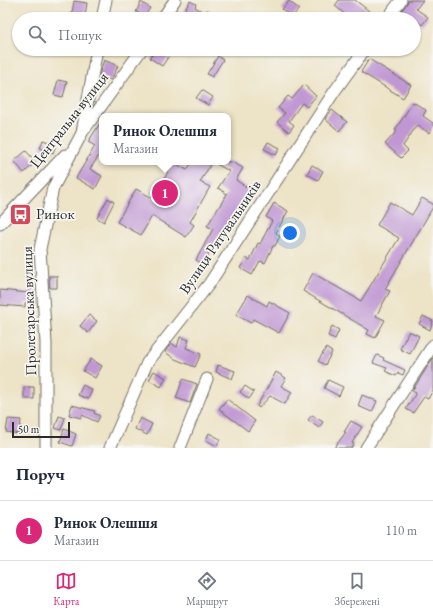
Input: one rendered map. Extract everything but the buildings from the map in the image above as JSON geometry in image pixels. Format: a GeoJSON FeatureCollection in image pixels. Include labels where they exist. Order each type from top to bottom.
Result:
{"type":"FeatureCollection","features":[{"type":"Feature","properties":{"kind":"street"},"geometry":{"type":"LineString","coordinates":[[103,12],[106,0]]}},
{"type":"Feature","properties":{"kind":"street"},"geometry":{"type":"LineString","coordinates":[[167,12],[175,0]]}},
{"type":"Feature","properties":{"kind":"street"},"geometry":{"type":"LineString","coordinates":[[392,12],[401,0]]}},
{"type":"Feature","properties":{"kind":"street"},"geometry":{"type":"LineString","coordinates":[[82,133],[96,56]]}},
{"type":"Feature","properties":{"kind":"street","name":"Центральна вулиця"},"geometry":{"type":"LineString","coordinates":[[0,224],[61,161],[137,56]]}},
{"type":"Feature","properties":{"kind":"street","name":"Вулиця Рятувальників"},"geometry":{"type":"LineString","coordinates":[[110,448],[147,363],[209,284],[334,92],[360,56]]}},
{"type":"Feature","properties":{"kind":"street","name":"Пролетарська вулиця"},"geometry":{"type":"LineString","coordinates":[[46,448],[46,343],[40,249],[53,188],[82,133]]}},
{"type":"Feature","properties":{"kind":"street"},"geometry":{"type":"LineString","coordinates":[[366,448],[433,345]]}},
{"type":"Feature","properties":{"kind":"street"},"geometry":{"type":"LineString","coordinates":[[180,448],[206,379]]}},
{"type":"Feature","properties":{"kind":"place","name":"Ринок Олешшя"},"geometry":{"type":"Point","coordinates":[165,193]}},
{"type":"Feature","properties":{"kind":"place","name":"Ринок"},"geometry":{"type":"Point","coordinates":[21,214]}}]}
